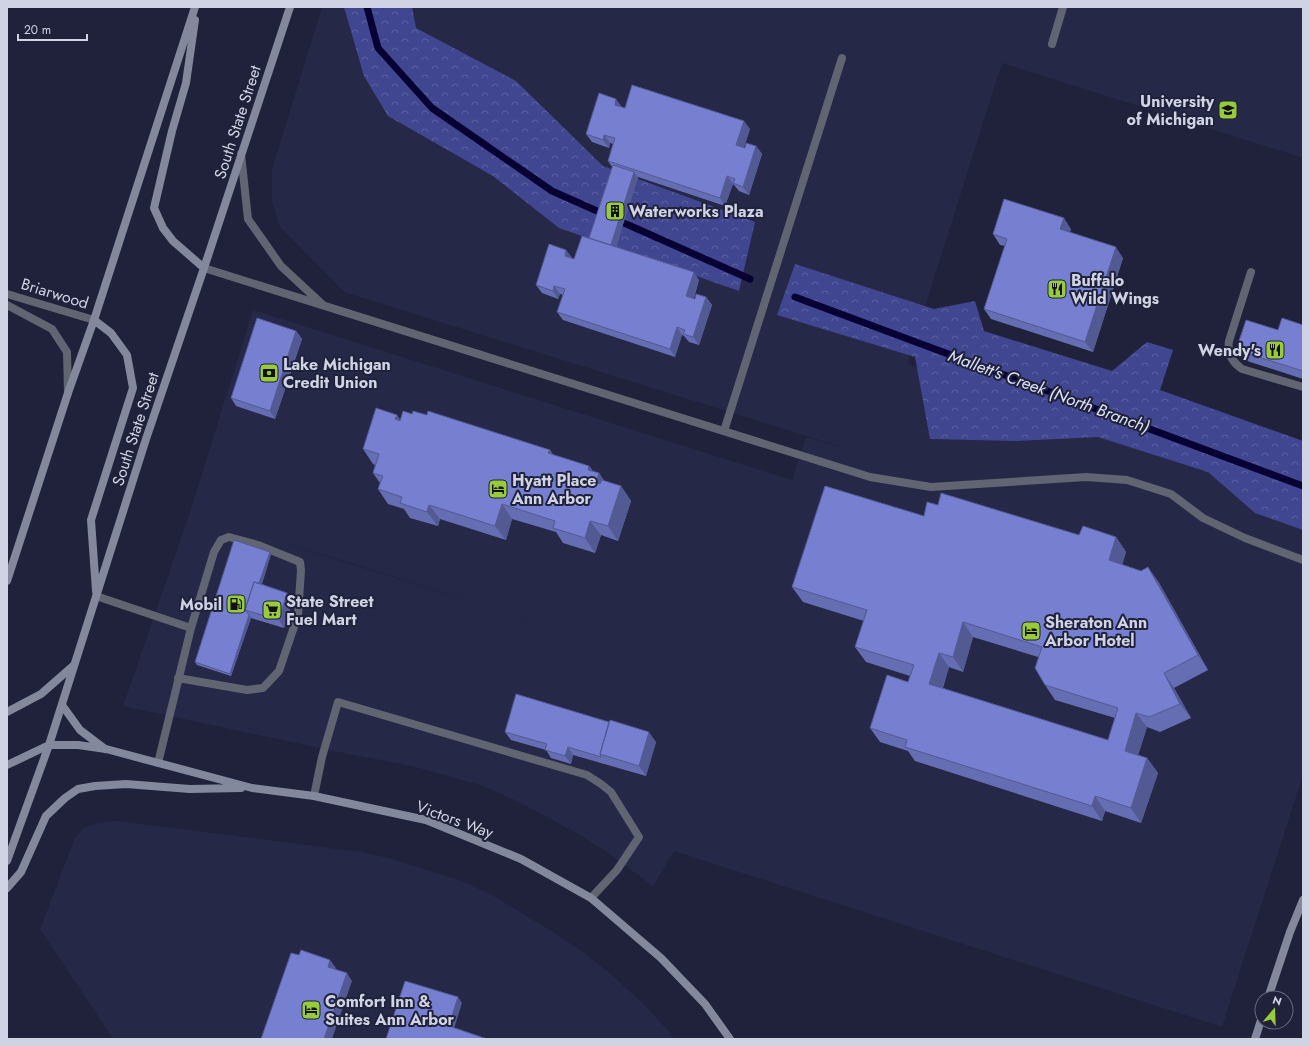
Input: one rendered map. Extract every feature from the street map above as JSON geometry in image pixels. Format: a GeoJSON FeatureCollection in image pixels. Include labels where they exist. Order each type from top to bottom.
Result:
{"type":"FeatureCollection","features":[{"type":"Feature","properties":{"kind":"main road"},"geometry":{"type":"LineString","coordinates":[[196,7],[186,83],[172,131],[154,208],[163,228],[173,241],[204,268]]}},
{"type":"Feature","properties":{"kind":"main road"},"geometry":{"type":"LineString","coordinates":[[8,577],[196,7]]}},
{"type":"Feature","properties":{"kind":"main road","name":"South State Street"},"geometry":{"type":"LineString","coordinates":[[7,861],[49,745],[146,439],[290,7]]}},
{"type":"Feature","properties":{"kind":"main road"},"geometry":{"type":"LineString","coordinates":[[94,320],[111,334],[127,355],[133,388],[91,520],[96,596]]}},
{"type":"Feature","properties":{"kind":"main road"},"geometry":{"type":"LineString","coordinates":[[7,712],[41,694],[74,664]]}},
{"type":"Feature","properties":{"kind":"main road"},"geometry":{"type":"LineString","coordinates":[[62,705],[80,730],[106,749]]}},
{"type":"Feature","properties":{"kind":"main road","name":"Victors Way"},"geometry":{"type":"LineString","coordinates":[[49,745],[78,744],[106,749],[252,788],[314,796],[426,820],[521,859],[591,898],[661,958],[705,1004],[730,1039]]}},
{"type":"Feature","properties":{"kind":"main road"},"geometry":{"type":"LineString","coordinates":[[7,764],[49,745]]}},
{"type":"Feature","properties":{"kind":"main road"},"geometry":{"type":"LineString","coordinates":[[7,888],[21,872],[46,816],[65,798],[78,790],[94,786],[126,784],[190,789],[252,788]]}},
{"type":"Feature","properties":{"kind":"main road"},"geometry":{"type":"LineString","coordinates":[[1271,990],[1290,932],[1303,900]]}},
{"type":"Feature","properties":{"kind":"street"},"geometry":{"type":"LineString","coordinates":[[1052,44],[1063,7]]}},
{"type":"Feature","properties":{"kind":"street"},"geometry":{"type":"LineString","coordinates":[[724,430],[842,58]]}},
{"type":"Feature","properties":{"kind":"street"},"geometry":{"type":"LineString","coordinates":[[241,154],[248,219],[280,266],[325,307]]}},
{"type":"Feature","properties":{"kind":"street"},"geometry":{"type":"LineString","coordinates":[[204,268],[870,477],[931,487],[1086,477],[1127,480],[1171,494],[1203,518],[1245,538],[1303,560]]}},
{"type":"Feature","properties":{"kind":"street"},"geometry":{"type":"LineString","coordinates":[[1251,272],[1229,341],[1228,349],[1231,356],[1236,364],[1242,369],[1303,387]]}},
{"type":"Feature","properties":{"kind":"street","name":"Briarwood"},"geometry":{"type":"LineString","coordinates":[[7,294],[94,320]]}},
{"type":"Feature","properties":{"kind":"street","name":"Briarwood"},"geometry":{"type":"LineString","coordinates":[[7,305],[52,329],[67,352],[68,393]]}},
{"type":"Feature","properties":{"kind":"street"},"geometry":{"type":"LineString","coordinates":[[158,763],[178,678],[190,628],[214,552],[221,540],[229,537],[258,545],[300,562],[301,570],[298,615],[279,671],[263,688],[247,690],[178,678]]}},
{"type":"Feature","properties":{"kind":"street"},"geometry":{"type":"LineString","coordinates":[[96,596],[190,628]]}},
{"type":"Feature","properties":{"kind":"street"},"geometry":{"type":"LineString","coordinates":[[314,796],[322,757],[338,702],[587,776],[601,784],[610,792],[639,837],[617,870],[591,898]]}},
{"type":"Feature","properties":{"kind":"shaded area"},"geometry":{"type":"Polygon","coordinates":[[[322,7],[1303,7],[1303,158],[1002,63],[907,364],[1303,491],[1303,775],[1222,1027],[674,851],[653,886],[607,852],[573,831],[515,800],[480,785],[412,766],[338,752],[123,706],[190,512],[253,310],[792,480],[806,437],[845,448],[344,292],[280,227],[272,202],[272,169],[322,7]],[[258,534],[351,564],[569,632],[258,534]]]}},
{"type":"Feature","properties":{"kind":"shaded area"},"geometry":{"type":"Polygon","coordinates":[[[118,821],[361,852],[389,858],[462,881],[492,895],[580,950],[612,975],[643,1004],[666,1028],[674,1039],[113,1039],[40,929],[75,838],[84,828],[98,823],[118,821]]]}},
{"type":"Feature","properties":{"kind":"green space"},"geometry":{"type":"Polygon","coordinates":[[[344,7],[412,7],[416,28],[516,81],[603,166],[755,222],[739,291],[559,228],[493,176],[388,116],[364,76],[344,7]]]}},
{"type":"Feature","properties":{"kind":"green space"},"geometry":{"type":"Polygon","coordinates":[[[795,264],[934,309],[975,301],[984,331],[1112,371],[1147,342],[1173,350],[1160,390],[1303,441],[1303,530],[1255,513],[1208,472],[1098,437],[1016,441],[930,439],[915,357],[777,315],[795,264]]]}},
{"type":"Feature","properties":{"kind":"building"},"geometry":{"type":"Polygon","coordinates":[[[632,85],[744,121],[736,145],[745,148],[746,143],[756,146],[743,187],[733,183],[735,179],[727,176],[720,198],[608,161],[615,138],[604,135],[603,140],[586,134],[599,93],[616,99],[615,105],[625,108],[632,85]]]}},
{"type":"Feature","properties":{"kind":"building","name":"Waterworks Plaza"},"geometry":{"type":"Polygon","coordinates":[[[613,165],[634,172],[611,245],[589,238],[613,165]]]}},
{"type":"Feature","properties":{"kind":"building","name":"Buffalo Wild Wings"},"geometry":{"type":"Polygon","coordinates":[[[1004,199],[1064,218],[1060,229],[1116,247],[1085,342],[984,309],[1007,239],[993,234],[1004,199]]]}},
{"type":"Feature","properties":{"kind":"building"},"geometry":{"type":"Polygon","coordinates":[[[582,236],[694,272],[686,296],[695,299],[696,294],[706,297],[693,337],[683,334],[685,330],[677,327],[670,349],[557,312],[565,289],[554,286],[553,291],[536,285],[549,244],[566,250],[565,256],[574,259],[582,236]]]}},
{"type":"Feature","properties":{"kind":"building","name":"Lake Michigan Credit Union"},"geometry":{"type":"Polygon","coordinates":[[[257,318],[296,331],[270,411],[231,398],[257,318]]]}},
{"type":"Feature","properties":{"kind":"building","name":"Wendy's"},"geometry":{"type":"Polygon","coordinates":[[[1282,318],[1303,325],[1303,371],[1236,350],[1246,320],[1278,330],[1282,318]]]}},
{"type":"Feature","properties":{"kind":"building","name":"Hyatt Place Ann Arbor"},"geometry":{"type":"Polygon","coordinates":[[[376,408],[397,415],[395,419],[400,421],[403,411],[412,414],[413,411],[427,415],[428,411],[550,450],[548,453],[589,466],[588,470],[599,473],[596,482],[600,484],[602,480],[621,486],[608,526],[590,521],[585,538],[553,528],[555,521],[502,504],[495,526],[429,505],[427,512],[400,503],[402,497],[378,489],[383,476],[373,473],[379,454],[363,449],[376,408]]]}},
{"type":"Feature","properties":{"kind":"building","name":"Sheraton Ann Arbor Hotel"},"geometry":{"type":"Polygon","coordinates":[[[825,486],[924,516],[927,502],[938,505],[941,493],[1079,535],[1083,526],[1116,537],[1109,560],[1141,571],[1148,567],[1198,655],[1164,673],[1180,704],[1149,717],[1136,713],[1125,751],[1147,758],[1131,808],[1095,796],[1092,806],[905,747],[907,740],[870,728],[887,675],[908,682],[914,665],[855,647],[867,610],[792,587],[825,486]],[[963,622],[953,657],[939,653],[929,684],[1108,740],[1118,708],[1045,685],[1035,668],[1042,647],[963,622]]]}},
{"type":"Feature","properties":{"kind":"building","name":"Mobil"},"geometry":{"type":"Polygon","coordinates":[[[234,540],[270,552],[259,583],[254,582],[245,610],[249,615],[230,674],[195,662],[234,540]]]}},
{"type":"Feature","properties":{"kind":"building","name":"State Street Fuel Mart"},"geometry":{"type":"Polygon","coordinates":[[[254,582],[287,593],[279,620],[245,610],[254,582]]]}},
{"type":"Feature","properties":{"kind":"building"},"geometry":{"type":"Polygon","coordinates":[[[516,694],[609,722],[600,754],[601,757],[568,747],[565,756],[545,750],[547,744],[505,732],[516,694]]]}},
{"type":"Feature","properties":{"kind":"building"},"geometry":{"type":"Polygon","coordinates":[[[610,720],[649,732],[639,766],[600,754],[610,720]]]}},
{"type":"Feature","properties":{"kind":"building","name":"Comfort Inn & Suites Ann Arbor"},"geometry":{"type":"Polygon","coordinates":[[[301,950],[330,960],[328,967],[347,973],[324,1039],[261,1039],[291,953],[299,955],[301,950]]]}},
{"type":"Feature","properties":{"kind":"building"},"geometry":{"type":"Polygon","coordinates":[[[405,981],[458,997],[449,1026],[487,1039],[386,1039],[405,981]]]}},
{"type":"Feature","properties":{"kind":"waterway","name":"Mallett's Creek (North Branch)"},"geometry":{"type":"LineString","coordinates":[[367,7],[378,48],[432,108],[552,191],[606,215]]}},
{"type":"Feature","properties":{"kind":"waterway","name":"Mallett's Creek (North Branch)"},"geometry":{"type":"LineString","coordinates":[[615,219],[750,279]]}},
{"type":"Feature","properties":{"kind":"waterway","name":"Mallett's Creek (North Branch)"},"geometry":{"type":"LineString","coordinates":[[795,297],[1303,486]]}},
{"type":"Feature","properties":{"kind":"place","name":"University of Michigan"},"geometry":{"type":"Point","coordinates":[1228,110]}},
{"type":"Feature","properties":{"kind":"place","name":"Waterworks Plaza"},"geometry":{"type":"Point","coordinates":[615,211]}},
{"type":"Feature","properties":{"kind":"place","name":"Buffalo Wild Wings"},"geometry":{"type":"Point","coordinates":[1057,289]}},
{"type":"Feature","properties":{"kind":"place","name":"Wendy's"},"geometry":{"type":"Point","coordinates":[1275,350]}},
{"type":"Feature","properties":{"kind":"place","name":"Lake Michigan Credit Union"},"geometry":{"type":"Point","coordinates":[269,373]}},
{"type":"Feature","properties":{"kind":"place","name":"Hyatt Place Ann Arbor"},"geometry":{"type":"Point","coordinates":[498,489]}},
{"type":"Feature","properties":{"kind":"place","name":"Mobil"},"geometry":{"type":"Point","coordinates":[236,604]}},
{"type":"Feature","properties":{"kind":"place","name":"State Street Fuel Mart"},"geometry":{"type":"Point","coordinates":[272,610]}},
{"type":"Feature","properties":{"kind":"place","name":"Sheraton Ann Arbor Hotel"},"geometry":{"type":"Point","coordinates":[1031,631]}},
{"type":"Feature","properties":{"kind":"place","name":"Comfort Inn & Suites Ann Arbor"},"geometry":{"type":"Point","coordinates":[311,1010]}}]}
